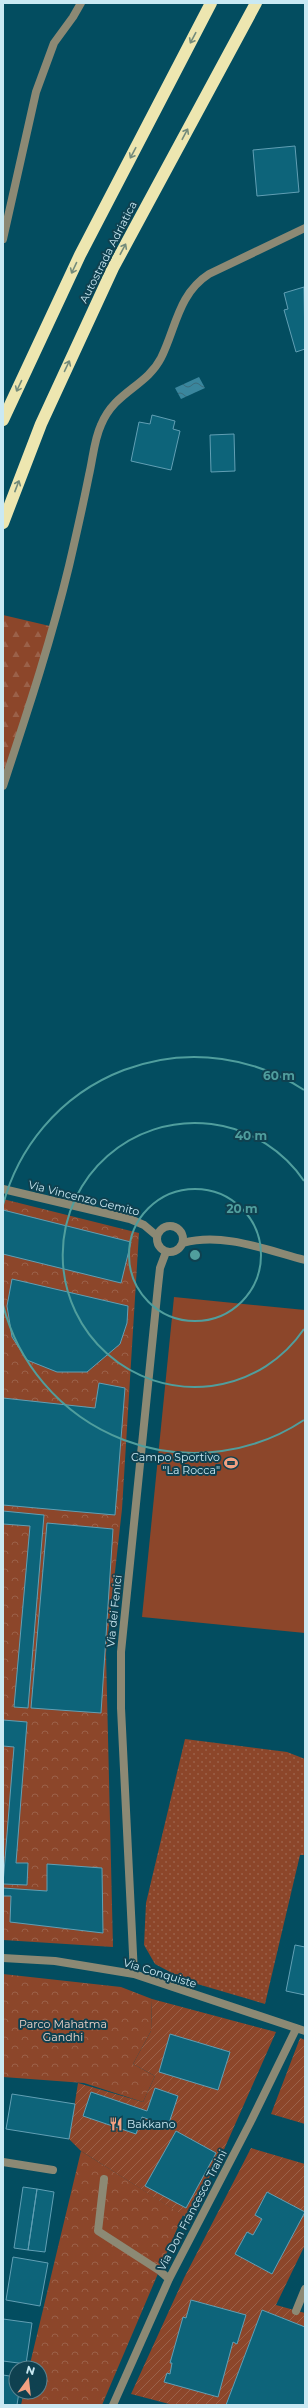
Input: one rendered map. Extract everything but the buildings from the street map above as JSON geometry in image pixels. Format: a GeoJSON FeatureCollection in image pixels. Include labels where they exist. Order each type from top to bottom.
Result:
{"type":"FeatureCollection","features":[{"type":"Feature","properties":{"kind":"highway","name":"Autostrada Adriatica"},"geometry":{"type":"LineString","coordinates":[[3,420],[80,255],[211,3]]}},
{"type":"Feature","properties":{"kind":"highway","name":"Autostrada Adriatica"},"geometry":{"type":"LineString","coordinates":[[3,522],[41,424],[112,268],[256,3]]}},
{"type":"Feature","properties":{"kind":"street"},"geometry":{"type":"LineString","coordinates":[[3,239],[36,92],[54,43],[74,17],[81,3]]}},
{"type":"Feature","properties":{"kind":"street"},"geometry":{"type":"LineString","coordinates":[[3,786],[54,627],[73,552],[95,443],[106,415],[119,397],[154,369],[161,359],[186,297],[198,281],[209,274],[305,228]]}},
{"type":"Feature","properties":{"kind":"street","name":"Via Vincenzo Gemito"},"geometry":{"type":"LineString","coordinates":[[3,1189],[130,1219],[144,1225],[156,1236]]}},
{"type":"Feature","properties":{"kind":"street"},"geometry":{"type":"LineString","coordinates":[[183,1243],[182,1234],[173,1226],[161,1228],[156,1236],[159,1248],[166,1252],[178,1250],[183,1243],[196,1239],[214,1239],[305,1260]]}},
{"type":"Feature","properties":{"kind":"street","name":"Via dei Fenici"},"geometry":{"type":"LineString","coordinates":[[134,1974],[121,1716],[121,1652],[160,1268],[166,1252]]}},
{"type":"Feature","properties":{"kind":"street","name":"Via Conquiste"},"geometry":{"type":"LineString","coordinates":[[3,1958],[55,1961],[134,1974],[305,2031]]}},
{"type":"Feature","properties":{"kind":"street","name":"Via Don Francesco Traini"},"geometry":{"type":"LineString","coordinates":[[113,2405],[169,2279],[250,2123],[296,2029]]}},
{"type":"Feature","properties":{"kind":"street"},"geometry":{"type":"LineString","coordinates":[[3,2162],[53,2170]]}},
{"type":"Feature","properties":{"kind":"street"},"geometry":{"type":"LineString","coordinates":[[104,2179],[98,2231],[160,2271],[169,2279]]}},
{"type":"Feature","properties":{"kind":"street"},"geometry":{"type":"LineString","coordinates":[[296,2311],[305,2289]]}},
{"type":"Feature","properties":{"kind":"green space"},"geometry":{"type":"Polygon","coordinates":[[[3,615],[54,627],[3,786],[3,615]]]}},
{"type":"Feature","properties":{"kind":"green space"},"geometry":{"type":"Polygon","coordinates":[[[3,1199],[139,1233],[122,1509],[106,1653],[113,1947],[3,1940],[3,1199]]]}},
{"type":"Feature","properties":{"kind":"green space","name":"Campo Sportivo \"La Rocca\""},"geometry":{"type":"Polygon","coordinates":[[[174,1297],[305,1310],[305,1633],[142,1617],[174,1297]]]}},
{"type":"Feature","properties":{"kind":"green space"},"geometry":{"type":"Polygon","coordinates":[[[185,1739],[287,1752],[305,1759],[305,1855],[300,1855],[265,2004],[187,1981],[155,1964],[144,1945],[146,1903],[185,1739]]]}},
{"type":"Feature","properties":{"kind":"green space","name":"Parco Mahatma Gandhi"},"geometry":{"type":"Polygon","coordinates":[[[3,1974],[121,1987],[152,1999],[151,2031],[133,2064],[155,2076],[143,2102],[84,2083],[3,2077],[3,1974]]]}},
{"type":"Feature","properties":{"kind":"green space"},"geometry":{"type":"Polygon","coordinates":[[[152,1999],[276,2032],[222,2154],[187,2218],[81,2151],[69,2139],[78,2083],[143,2102],[155,2076],[133,2064],[151,2031],[152,1999]]]}},
{"type":"Feature","properties":{"kind":"green space"},"geometry":{"type":"Polygon","coordinates":[[[300,2038],[305,2040],[305,2124],[271,2114],[300,2038]]]}},
{"type":"Feature","properties":{"kind":"green space"},"geometry":{"type":"Polygon","coordinates":[[[251,2148],[305,2164],[305,2245],[276,2305],[305,2313],[305,2327],[262,2311],[226,2405],[173,2405],[131,2394],[184,2278],[251,2148]]]}},
{"type":"Feature","properties":{"kind":"green space"},"geometry":{"type":"Polygon","coordinates":[[[81,2151],[183,2215],[102,2405],[21,2405],[22,2400],[48,2400],[48,2360],[31,2360],[81,2151]]]}},
{"type":"Feature","properties":{"kind":"water"},"geometry":{"type":"Polygon","coordinates":[[[199,377],[205,388],[181,399],[175,388],[199,377]]]}},
{"type":"Feature","properties":{"kind":"place","name":"Campo Sportivo \"La Rocca\""},"geometry":{"type":"Point","coordinates":[231,1463]}},
{"type":"Feature","properties":{"kind":"place","name":"Bakkano"},"geometry":{"type":"Point","coordinates":[116,2124]}}]}
